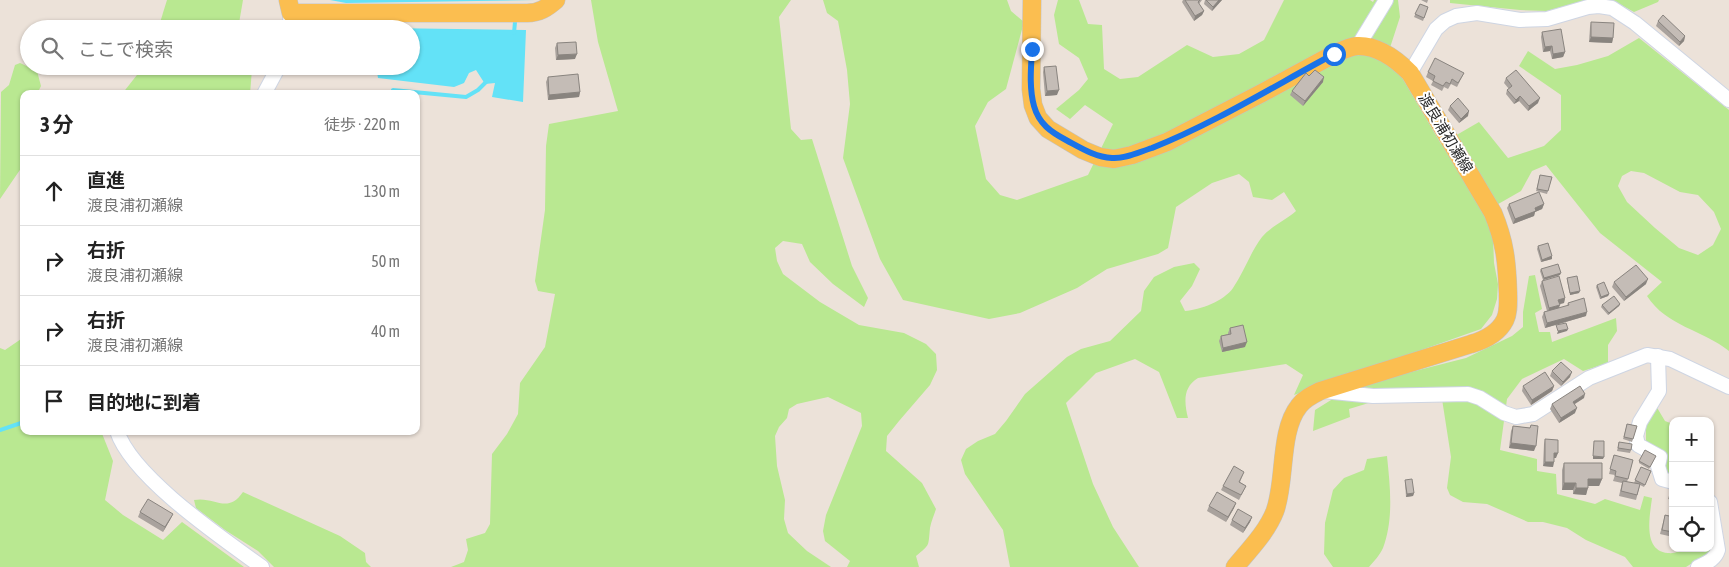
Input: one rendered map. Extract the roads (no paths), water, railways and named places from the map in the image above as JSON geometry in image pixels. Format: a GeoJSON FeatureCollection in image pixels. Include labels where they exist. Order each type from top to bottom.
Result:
{"type":"FeatureCollection","features":[{"type":"Feature","properties":{"kind":"main road"},"geometry":{"type":"LineString","coordinates":[[289,14],[536,13],[548,7],[556,0]]}},
{"type":"Feature","properties":{"kind":"main road"},"geometry":{"type":"LineString","coordinates":[[1032,0],[1031,89],[1033,105],[1038,118],[1048,129],[1083,150],[1114,159],[1132,155],[1167,142],[1334,54],[1358,46]]}},
{"type":"Feature","properties":{"kind":"main road","name":"渡良浦初瀬線"},"geometry":{"type":"LineString","coordinates":[[1235,567],[1265,529],[1275,511],[1290,422],[1298,407],[1309,396],[1487,339],[1498,329],[1507,315],[1506,254],[1502,233],[1494,213],[1410,73],[1397,60],[1388,55],[1358,46]]}},
{"type":"Feature","properties":{"kind":"street"},"geometry":{"type":"LineString","coordinates":[[1358,46],[1386,0]]}},
{"type":"Feature","properties":{"kind":"street"},"geometry":{"type":"LineString","coordinates":[[1410,73],[1436,29],[1445,20],[1456,16],[1477,13],[1520,20],[1547,19],[1588,7],[1599,6],[1612,8],[1635,23],[1729,100]]}},
{"type":"Feature","properties":{"kind":"street"},"geometry":{"type":"LineString","coordinates":[[266,90],[274,75]]}},
{"type":"Feature","properties":{"kind":"street"},"geometry":{"type":"LineString","coordinates":[[1320,391],[1373,396],[1468,394],[1480,398],[1504,413],[1516,417],[1533,414],[1589,378],[1646,355],[1670,359],[1729,387]]}},
{"type":"Feature","properties":{"kind":"street"},"geometry":{"type":"LineString","coordinates":[[1658,356],[1658,392],[1640,422],[1636,436],[1638,445],[1660,457],[1658,466],[1662,479],[1669,481]]}},
{"type":"Feature","properties":{"kind":"street"},"geometry":{"type":"LineString","coordinates":[[119,435],[121,442],[128,452],[161,487],[189,512],[262,567]]}},
{"type":"Feature","properties":{"kind":"street"},"geometry":{"type":"LineString","coordinates":[[1698,567],[1717,556],[1718,550],[1711,507]]}},
{"type":"Feature","properties":{"kind":"water"},"geometry":{"type":"Polygon","coordinates":[[[330,0],[536,0],[346,3],[330,0]]]}},
{"type":"Feature","properties":{"kind":"water"},"geometry":{"type":"Polygon","coordinates":[[[420,28],[526,30],[523,102],[492,97],[495,83],[485,84],[476,70],[469,73],[464,83],[454,87],[378,78],[378,75],[420,75],[420,28]]]}},
{"type":"Feature","properties":{"kind":"waterway"},"geometry":{"type":"LineString","coordinates":[[514,33],[515,22]]}},
{"type":"Feature","properties":{"kind":"waterway"},"geometry":{"type":"LineString","coordinates":[[420,93],[466,97],[478,90],[488,80]]}},
{"type":"Feature","properties":{"kind":"waterway"},"geometry":{"type":"LineString","coordinates":[[0,430],[20,423]]}}]}
